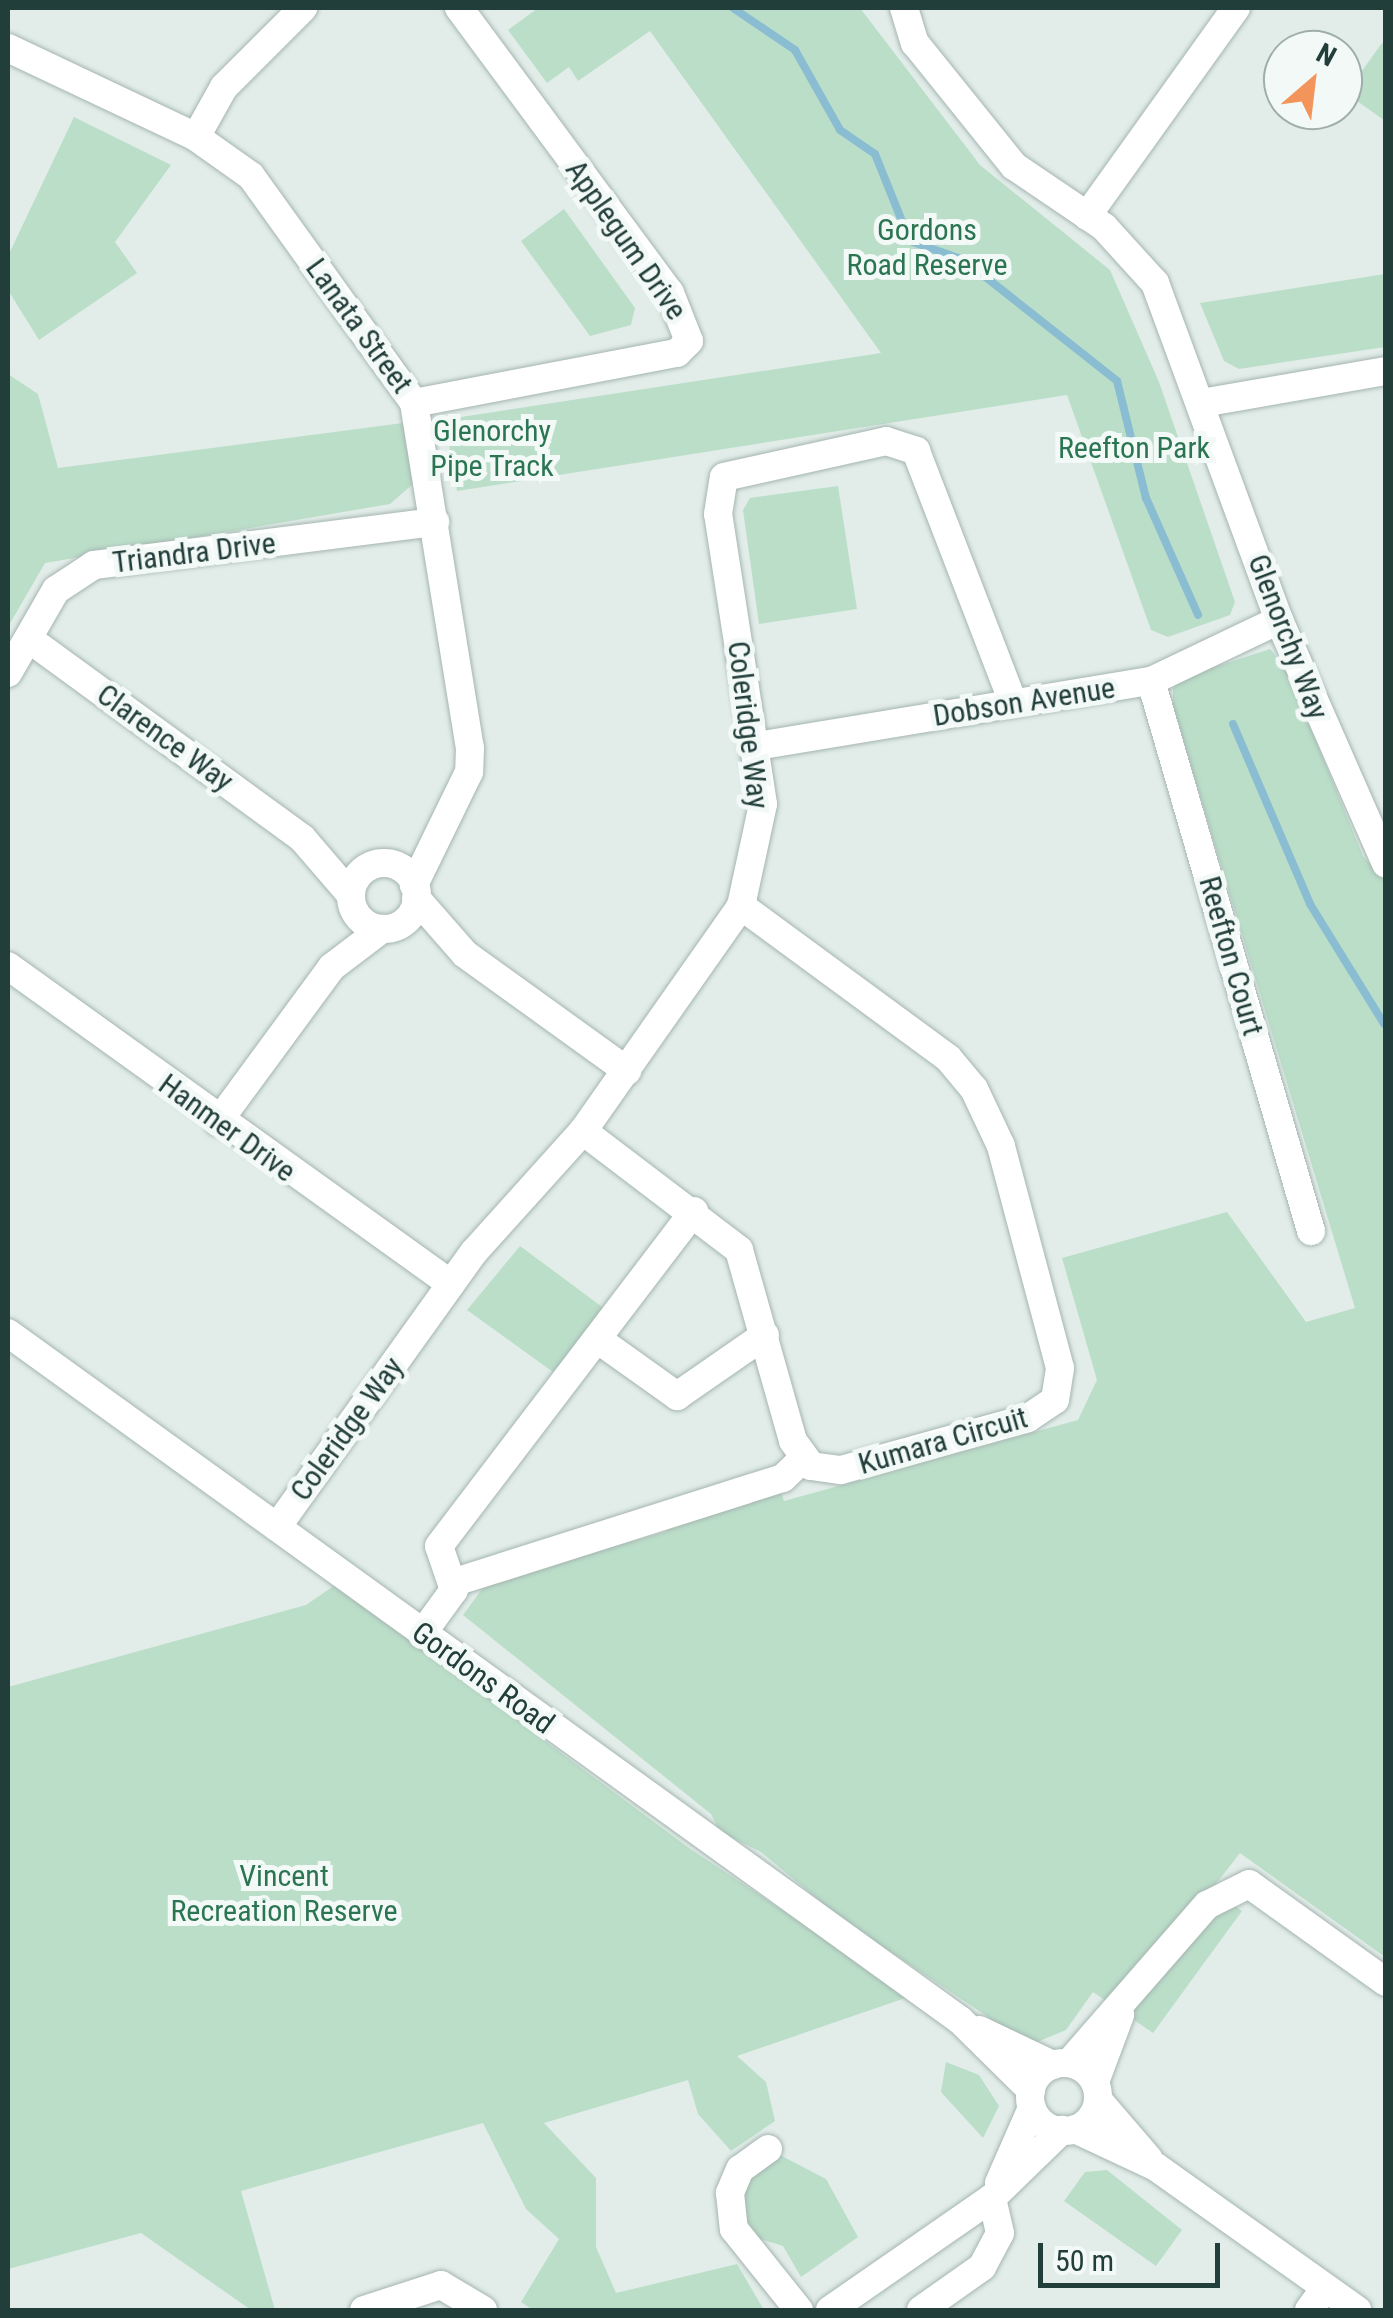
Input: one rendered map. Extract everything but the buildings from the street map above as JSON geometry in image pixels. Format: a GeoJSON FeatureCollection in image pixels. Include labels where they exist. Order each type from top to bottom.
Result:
{"type":"FeatureCollection","features":[{"type":"Feature","properties":{"kind":"street"},"geometry":{"type":"LineString","coordinates":[[196,137],[224,87],[302,8]]}},
{"type":"Feature","properties":{"kind":"street","name":"Applegum Drive"},"geometry":{"type":"LineString","coordinates":[[414,403],[678,353],[689,341],[670,293],[459,8]]}},
{"type":"Feature","properties":{"kind":"street","name":"Glenorchy Way"},"geometry":{"type":"LineString","coordinates":[[904,8],[916,43],[1014,166],[1087,216],[1154,283],[1279,620],[1386,864]]}},
{"type":"Feature","properties":{"kind":"street"},"geometry":{"type":"LineString","coordinates":[[1087,216],[1236,8]]}},
{"type":"Feature","properties":{"kind":"street","name":"Lanata Street"},"geometry":{"type":"LineString","coordinates":[[8,48],[196,137],[251,176],[414,403],[470,748],[469,772],[442,816],[415,892],[388,928]]}},
{"type":"Feature","properties":{"kind":"street"},"geometry":{"type":"LineString","coordinates":[[1202,404],[1386,371]]}},
{"type":"Feature","properties":{"kind":"street","name":"Coleridge Way"},"geometry":{"type":"LineString","coordinates":[[277,1527],[450,1284],[583,1130],[741,906],[760,837],[756,746],[716,493],[738,468],[886,441],[916,451],[1013,703]]}},
{"type":"Feature","properties":{"kind":"street","name":"Triandra Drive"},"geometry":{"type":"LineString","coordinates":[[8,674],[56,590],[94,565],[435,522]]}},
{"type":"Feature","properties":{"kind":"street","name":"Dobson Avenue"},"geometry":{"type":"LineString","coordinates":[[756,746],[1151,681],[1279,620]]}},
{"type":"Feature","properties":{"kind":"street","name":"Clarence Way"},"geometry":{"type":"LineString","coordinates":[[29,639],[302,838],[352,901],[388,928]]}},
{"type":"Feature","properties":{"kind":"street","name":"Reefton Court"},"geometry":{"type":"LineString","coordinates":[[1151,681],[1311,1231]]}},
{"type":"Feature","properties":{"kind":"street","name":"Lanata Street"},"geometry":{"type":"LineString","coordinates":[[352,901],[379,865],[442,816]]}},
{"type":"Feature","properties":{"kind":"street","name":"Clarence Way"},"geometry":{"type":"LineString","coordinates":[[302,838],[379,865],[415,892]]}},
{"type":"Feature","properties":{"kind":"street"},"geometry":{"type":"LineString","coordinates":[[415,892],[465,954],[627,1071]]}},
{"type":"Feature","properties":{"kind":"street"},"geometry":{"type":"LineString","coordinates":[[332,967],[352,901]]}},
{"type":"Feature","properties":{"kind":"street","name":"Kumara Circuit"},"geometry":{"type":"LineString","coordinates":[[741,906],[948,1058],[974,1089],[1001,1146],[1060,1368],[1055,1400],[1028,1418],[841,1470],[803,1459]]}},
{"type":"Feature","properties":{"kind":"street"},"geometry":{"type":"LineString","coordinates":[[218,1122],[332,967],[388,928],[465,954]]}},
{"type":"Feature","properties":{"kind":"street","name":"Hanmer Drive"},"geometry":{"type":"LineString","coordinates":[[8,966],[218,1122],[450,1284]]}},
{"type":"Feature","properties":{"kind":"street"},"geometry":{"type":"LineString","coordinates":[[422,1634],[455,1582],[783,1478],[803,1459],[739,1250],[694,1210],[583,1130]]}},
{"type":"Feature","properties":{"kind":"street"},"geometry":{"type":"LineString","coordinates":[[455,1582],[440,1546],[556,1382],[600,1341],[694,1210]]}},
{"type":"Feature","properties":{"kind":"street","name":"Gordons Road"},"geometry":{"type":"LineString","coordinates":[[8,1334],[960,2020],[1032,2099],[1068,2130]]}},
{"type":"Feature","properties":{"kind":"street"},"geometry":{"type":"LineString","coordinates":[[600,1341],[677,1396],[765,1336]]}},
{"type":"Feature","properties":{"kind":"street"},"geometry":{"type":"LineString","coordinates":[[921,2310],[982,2267],[1000,2233],[992,2198],[1032,2099],[1061,2064],[1120,2015],[1206,1906],[1248,1884],[1386,1982]]}},
{"type":"Feature","properties":{"kind":"street"},"geometry":{"type":"LineString","coordinates":[[830,2310],[992,2198],[1068,2130],[1096,2091],[1120,2015]]}},
{"type":"Feature","properties":{"kind":"street","name":"Gordons Road"},"geometry":{"type":"LineString","coordinates":[[960,2020],[1061,2064],[1096,2091]]}},
{"type":"Feature","properties":{"kind":"street"},"geometry":{"type":"LineString","coordinates":[[1096,2091],[1156,2167],[1317,2299],[1357,2310]]}},
{"type":"Feature","properties":{"kind":"street"},"geometry":{"type":"LineString","coordinates":[[1068,2130],[1156,2167]]}},
{"type":"Feature","properties":{"kind":"street"},"geometry":{"type":"LineString","coordinates":[[768,2150],[740,2169],[730,2193],[734,2229],[800,2310]]}},
{"type":"Feature","properties":{"kind":"street"},"geometry":{"type":"LineString","coordinates":[[364,2310],[441,2286],[482,2310]]}},
{"type":"Feature","properties":{"kind":"green space"},"geometry":{"type":"Polygon","coordinates":[[[538,8],[860,8],[980,165],[1110,270],[1159,382],[1235,602],[1230,615],[1168,637],[1151,630],[1067,395],[457,491],[447,433],[461,417],[881,353],[650,31],[578,81],[569,67],[547,83],[508,30],[538,8]]]}},
{"type":"Feature","properties":{"kind":"green space"},"geometry":{"type":"Polygon","coordinates":[[[1382,43],[1386,45],[1385,121],[1363,105],[1363,69],[1382,43]]]}},
{"type":"Feature","properties":{"kind":"green space"},"geometry":{"type":"Polygon","coordinates":[[[74,117],[171,165],[115,242],[137,273],[39,340],[8,290],[8,256],[74,117]]]}},
{"type":"Feature","properties":{"kind":"green space"},"geometry":{"type":"Polygon","coordinates":[[[564,209],[635,308],[631,325],[590,336],[521,241],[564,209]]]}},
{"type":"Feature","properties":{"kind":"green space"},"geometry":{"type":"Polygon","coordinates":[[[1385,274],[1385,347],[1239,369],[1224,361],[1200,303],[1385,274]]]}},
{"type":"Feature","properties":{"kind":"green space"},"geometry":{"type":"Polygon","coordinates":[[[8,374],[38,394],[58,468],[403,423],[413,484],[390,504],[45,563],[8,627],[8,374]]]}},
{"type":"Feature","properties":{"kind":"green space"},"geometry":{"type":"Polygon","coordinates":[[[838,486],[857,609],[759,624],[743,510],[750,498],[838,486]]]}},
{"type":"Feature","properties":{"kind":"green space"},"geometry":{"type":"Polygon","coordinates":[[[1270,649],[1287,669],[1363,856],[1385,881],[1385,1957],[1240,1853],[1212,1889],[1242,1911],[1153,2033],[1093,1992],[1066,2030],[1030,2045],[843,1920],[761,1852],[720,1832],[711,1814],[463,1615],[487,1582],[666,1532],[675,1518],[780,1489],[784,1501],[1078,1420],[1097,1380],[1062,1258],[1227,1212],[1306,1322],[1355,1308],[1173,706],[1173,688],[1187,676],[1270,649]]]}},
{"type":"Feature","properties":{"kind":"green space"},"geometry":{"type":"Polygon","coordinates":[[[520,1246],[609,1312],[553,1372],[467,1310],[520,1246]]]}},
{"type":"Feature","properties":{"kind":"green space","name":"Vincent Recreation Reserve"},"geometry":{"type":"Polygon","coordinates":[[[335,1585],[689,1848],[911,1996],[737,2056],[766,2082],[775,2121],[731,2151],[698,2114],[688,2080],[544,2123],[596,2178],[596,2247],[616,2293],[737,2264],[764,2310],[533,2310],[521,2302],[559,2239],[526,2209],[483,2123],[241,2191],[275,2310],[251,2310],[141,2233],[8,2269],[8,1687],[306,1605],[335,1585]]]}},
{"type":"Feature","properties":{"kind":"green space"},"geometry":{"type":"Polygon","coordinates":[[[946,2062],[979,2075],[999,2106],[983,2138],[941,2092],[946,2062]]]}},
{"type":"Feature","properties":{"kind":"green space"},"geometry":{"type":"Polygon","coordinates":[[[778,2154],[826,2179],[858,2237],[801,2277],[783,2246],[757,2238],[741,2214],[745,2175],[778,2154]]]}},
{"type":"Feature","properties":{"kind":"green space"},"geometry":{"type":"Polygon","coordinates":[[[1107,2170],[1182,2230],[1156,2266],[1064,2201],[1085,2172],[1107,2170]]]}},
{"type":"Feature","properties":{"kind":"waterway"},"geometry":{"type":"LineString","coordinates":[[733,8],[795,50],[840,130],[875,154],[910,241],[964,260],[1117,381],[1146,498],[1198,615]]}},
{"type":"Feature","properties":{"kind":"waterway"},"geometry":{"type":"LineString","coordinates":[[1233,724],[1310,904],[1384,1024]]}},
{"type":"Feature","properties":{"kind":"park label","name":"Gordons Road Reserve"},"geometry":{"type":"Point","coordinates":[927,247]}},
{"type":"Feature","properties":{"kind":"park label","name":"Glenorchy Pipe Track"},"geometry":{"type":"Point","coordinates":[492,448]}},
{"type":"Feature","properties":{"kind":"park label","name":"Reefton Park"},"geometry":{"type":"Point","coordinates":[1134,448]}}]}
